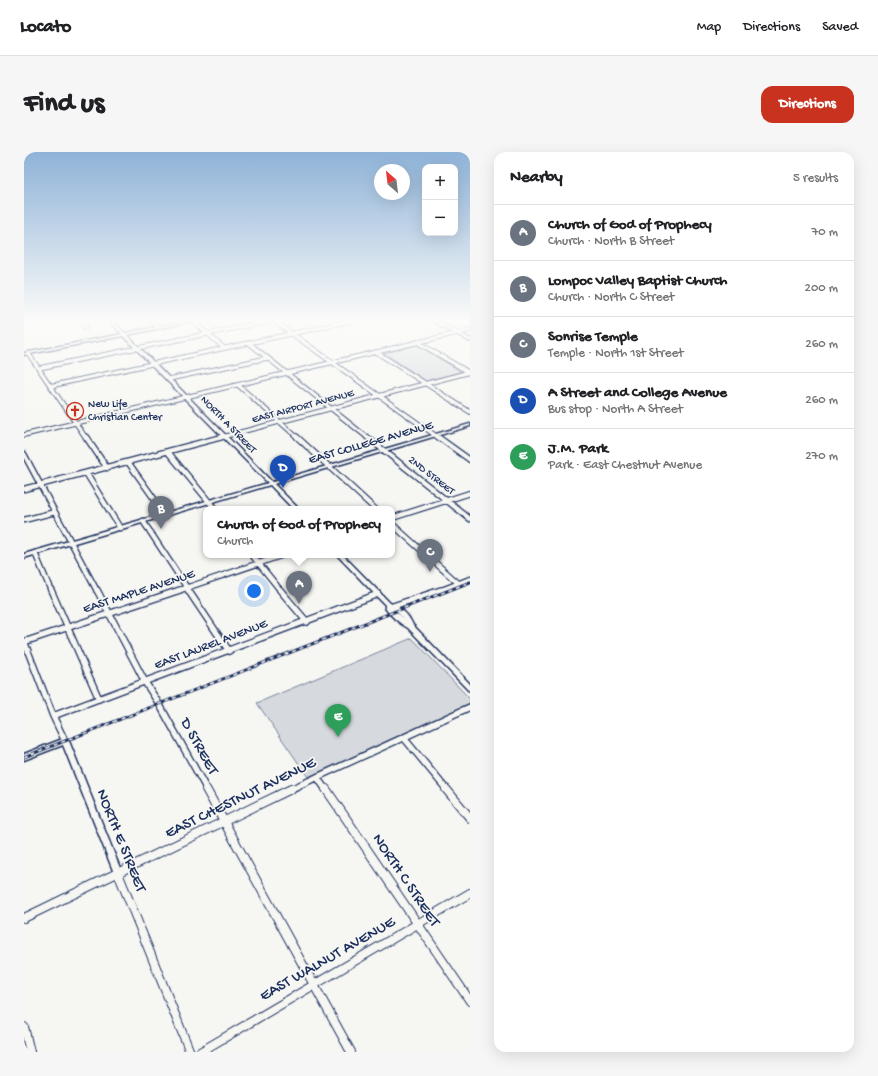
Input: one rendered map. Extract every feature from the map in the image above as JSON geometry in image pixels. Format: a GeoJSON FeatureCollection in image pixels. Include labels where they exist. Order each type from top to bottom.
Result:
{"type":"FeatureCollection","features":[{"type":"Feature","properties":{"kind":"street"},"geometry":{"type":"LineString","coordinates":[[34,363],[107,468]]}},
{"type":"Feature","properties":{"kind":"street"},"geometry":{"type":"LineString","coordinates":[[39,368],[64,363]]}},
{"type":"Feature","properties":{"kind":"street"},"geometry":{"type":"LineString","coordinates":[[50,386],[154,363]]}},
{"type":"Feature","properties":{"kind":"street","name":"NORTH A STREET"},"geometry":{"type":"LineString","coordinates":[[154,363],[293,506]]}},
{"type":"Feature","properties":{"kind":"street"},"geometry":{"type":"LineString","coordinates":[[169,379],[244,363]]}},
{"type":"Feature","properties":{"kind":"street","name":"2ND STREET"},"geometry":{"type":"LineString","coordinates":[[274,363],[470,518]]}},
{"type":"Feature","properties":{"kind":"street"},"geometry":{"type":"LineString","coordinates":[[24,435],[329,363]]}},
{"type":"Feature","properties":{"kind":"street"},"geometry":{"type":"LineString","coordinates":[[334,363],[470,460]]}},
{"type":"Feature","properties":{"kind":"street"},"geometry":{"type":"LineString","coordinates":[[393,363],[470,412]]}},
{"type":"Feature","properties":{"kind":"street"},"geometry":{"type":"LineString","coordinates":[[452,363],[469,373]]}},
{"type":"Feature","properties":{"kind":"street","name":"EAST AIRPORT AVENUE"},"geometry":{"type":"LineString","coordinates":[[24,489],[469,373]]}},
{"type":"Feature","properties":{"kind":"street"},"geometry":{"type":"LineString","coordinates":[[238,385],[330,466],[372,506]]}},
{"type":"Feature","properties":{"kind":"street","name":"EAST COLLEGE AVENUE"},"geometry":{"type":"LineString","coordinates":[[24,556],[470,425]]}},
{"type":"Feature","properties":{"kind":"street"},"geometry":{"type":"LineString","coordinates":[[168,452],[213,506]]}},
{"type":"Feature","properties":{"kind":"street","name":"D STREET"},"geometry":{"type":"LineString","coordinates":[[24,454],[145,682],[161,707],[351,1052]]}},
{"type":"Feature","properties":{"kind":"street"},"geometry":{"type":"LineString","coordinates":[[128,462],[165,514]]}},
{"type":"Feature","properties":{"kind":"street"},"geometry":{"type":"LineString","coordinates":[[86,473],[120,528]]}},
{"type":"Feature","properties":{"kind":"street"},"geometry":{"type":"LineString","coordinates":[[395,517],[470,493]]}},
{"type":"Feature","properties":{"kind":"street"},"geometry":{"type":"LineString","coordinates":[[24,520],[55,512]]}},
{"type":"Feature","properties":{"kind":"street"},"geometry":{"type":"LineString","coordinates":[[142,521],[188,587],[229,651]]}},
{"type":"Feature","properties":{"kind":"street"},"geometry":{"type":"LineString","coordinates":[[395,527],[458,583]]}},
{"type":"Feature","properties":{"kind":"street"},"geometry":{"type":"LineString","coordinates":[[35,553],[99,699]]}},
{"type":"Feature","properties":{"kind":"street"},"geometry":{"type":"LineString","coordinates":[[255,558],[307,622]]}},
{"type":"Feature","properties":{"kind":"street","name":"EAST MAPLE AVENUE"},"geometry":{"type":"LineString","coordinates":[[24,641],[110,614],[274,558]]}},
{"type":"Feature","properties":{"kind":"street"},"geometry":{"type":"LineString","coordinates":[[343,558],[390,605]]}},
{"type":"Feature","properties":{"kind":"street"},"geometry":{"type":"LineString","coordinates":[[390,605],[470,578]]}},
{"type":"Feature","properties":{"kind":"street","name":"EAST LAUREL AVENUE"},"geometry":{"type":"LineString","coordinates":[[53,716],[307,622],[378,594]]}},
{"type":"Feature","properties":{"kind":"street"},"geometry":{"type":"LineString","coordinates":[[390,605],[388,608],[396,617],[410,626],[470,688]]}},
{"type":"Feature","properties":{"kind":"street","name":"NORTH E STREET"},"geometry":{"type":"LineString","coordinates":[[24,641],[190,1052]]}},
{"type":"Feature","properties":{"kind":"street","name":"EAST CHESTNUT AVENUE"},"geometry":{"type":"LineString","coordinates":[[24,918],[317,777],[470,707]]}},
{"type":"Feature","properties":{"kind":"street"},"geometry":{"type":"LineString","coordinates":[[404,738],[470,818]]}},
{"type":"Feature","properties":{"kind":"street"},"geometry":{"type":"LineString","coordinates":[[24,757],[65,741]]}},
{"type":"Feature","properties":{"kind":"street","name":"NORTH C STREET"},"geometry":{"type":"LineString","coordinates":[[317,777],[470,1001]]}},
{"type":"Feature","properties":{"kind":"street","name":"EAST WALNUT AVENUE"},"geometry":{"type":"LineString","coordinates":[[200,1052],[470,893]]}},
{"type":"Feature","properties":{"kind":"street"},"geometry":{"type":"LineString","coordinates":[[24,1027],[30,1052]]}},
{"type":"Feature","properties":{"kind":"shaded area"},"geometry":{"type":"Polygon","coordinates":[[[399,363],[447,363],[460,371],[460,372],[426,381],[399,363]]]}},
{"type":"Feature","properties":{"kind":"shaded area"},"geometry":{"type":"Polygon","coordinates":[[[412,638],[470,699],[470,703],[308,777],[257,703],[412,638]]]}},
{"type":"Feature","properties":{"kind":"railway"},"geometry":{"type":"LineString","coordinates":[[24,757],[470,582]]}},
{"type":"Feature","properties":{"kind":"place","name":"New Life Christian Center"},"geometry":{"type":"Point","coordinates":[75,411]}},
{"type":"Feature","properties":{"kind":"place","name":"A Street and College Avenue"},"geometry":{"type":"Point","coordinates":[283,488]}},
{"type":"Feature","properties":{"kind":"place","name":"Lompoc Valley Baptist Church"},"geometry":{"type":"Point","coordinates":[161,529]}},
{"type":"Feature","properties":{"kind":"place","name":"Sonrise Temple"},"geometry":{"type":"Point","coordinates":[430,572]}},
{"type":"Feature","properties":{"kind":"place","name":"Church of God of Prophecy"},"geometry":{"type":"Point","coordinates":[299,604]}},
{"type":"Feature","properties":{"kind":"place","name":"J.M. Park"},"geometry":{"type":"Point","coordinates":[338,737]}}]}
